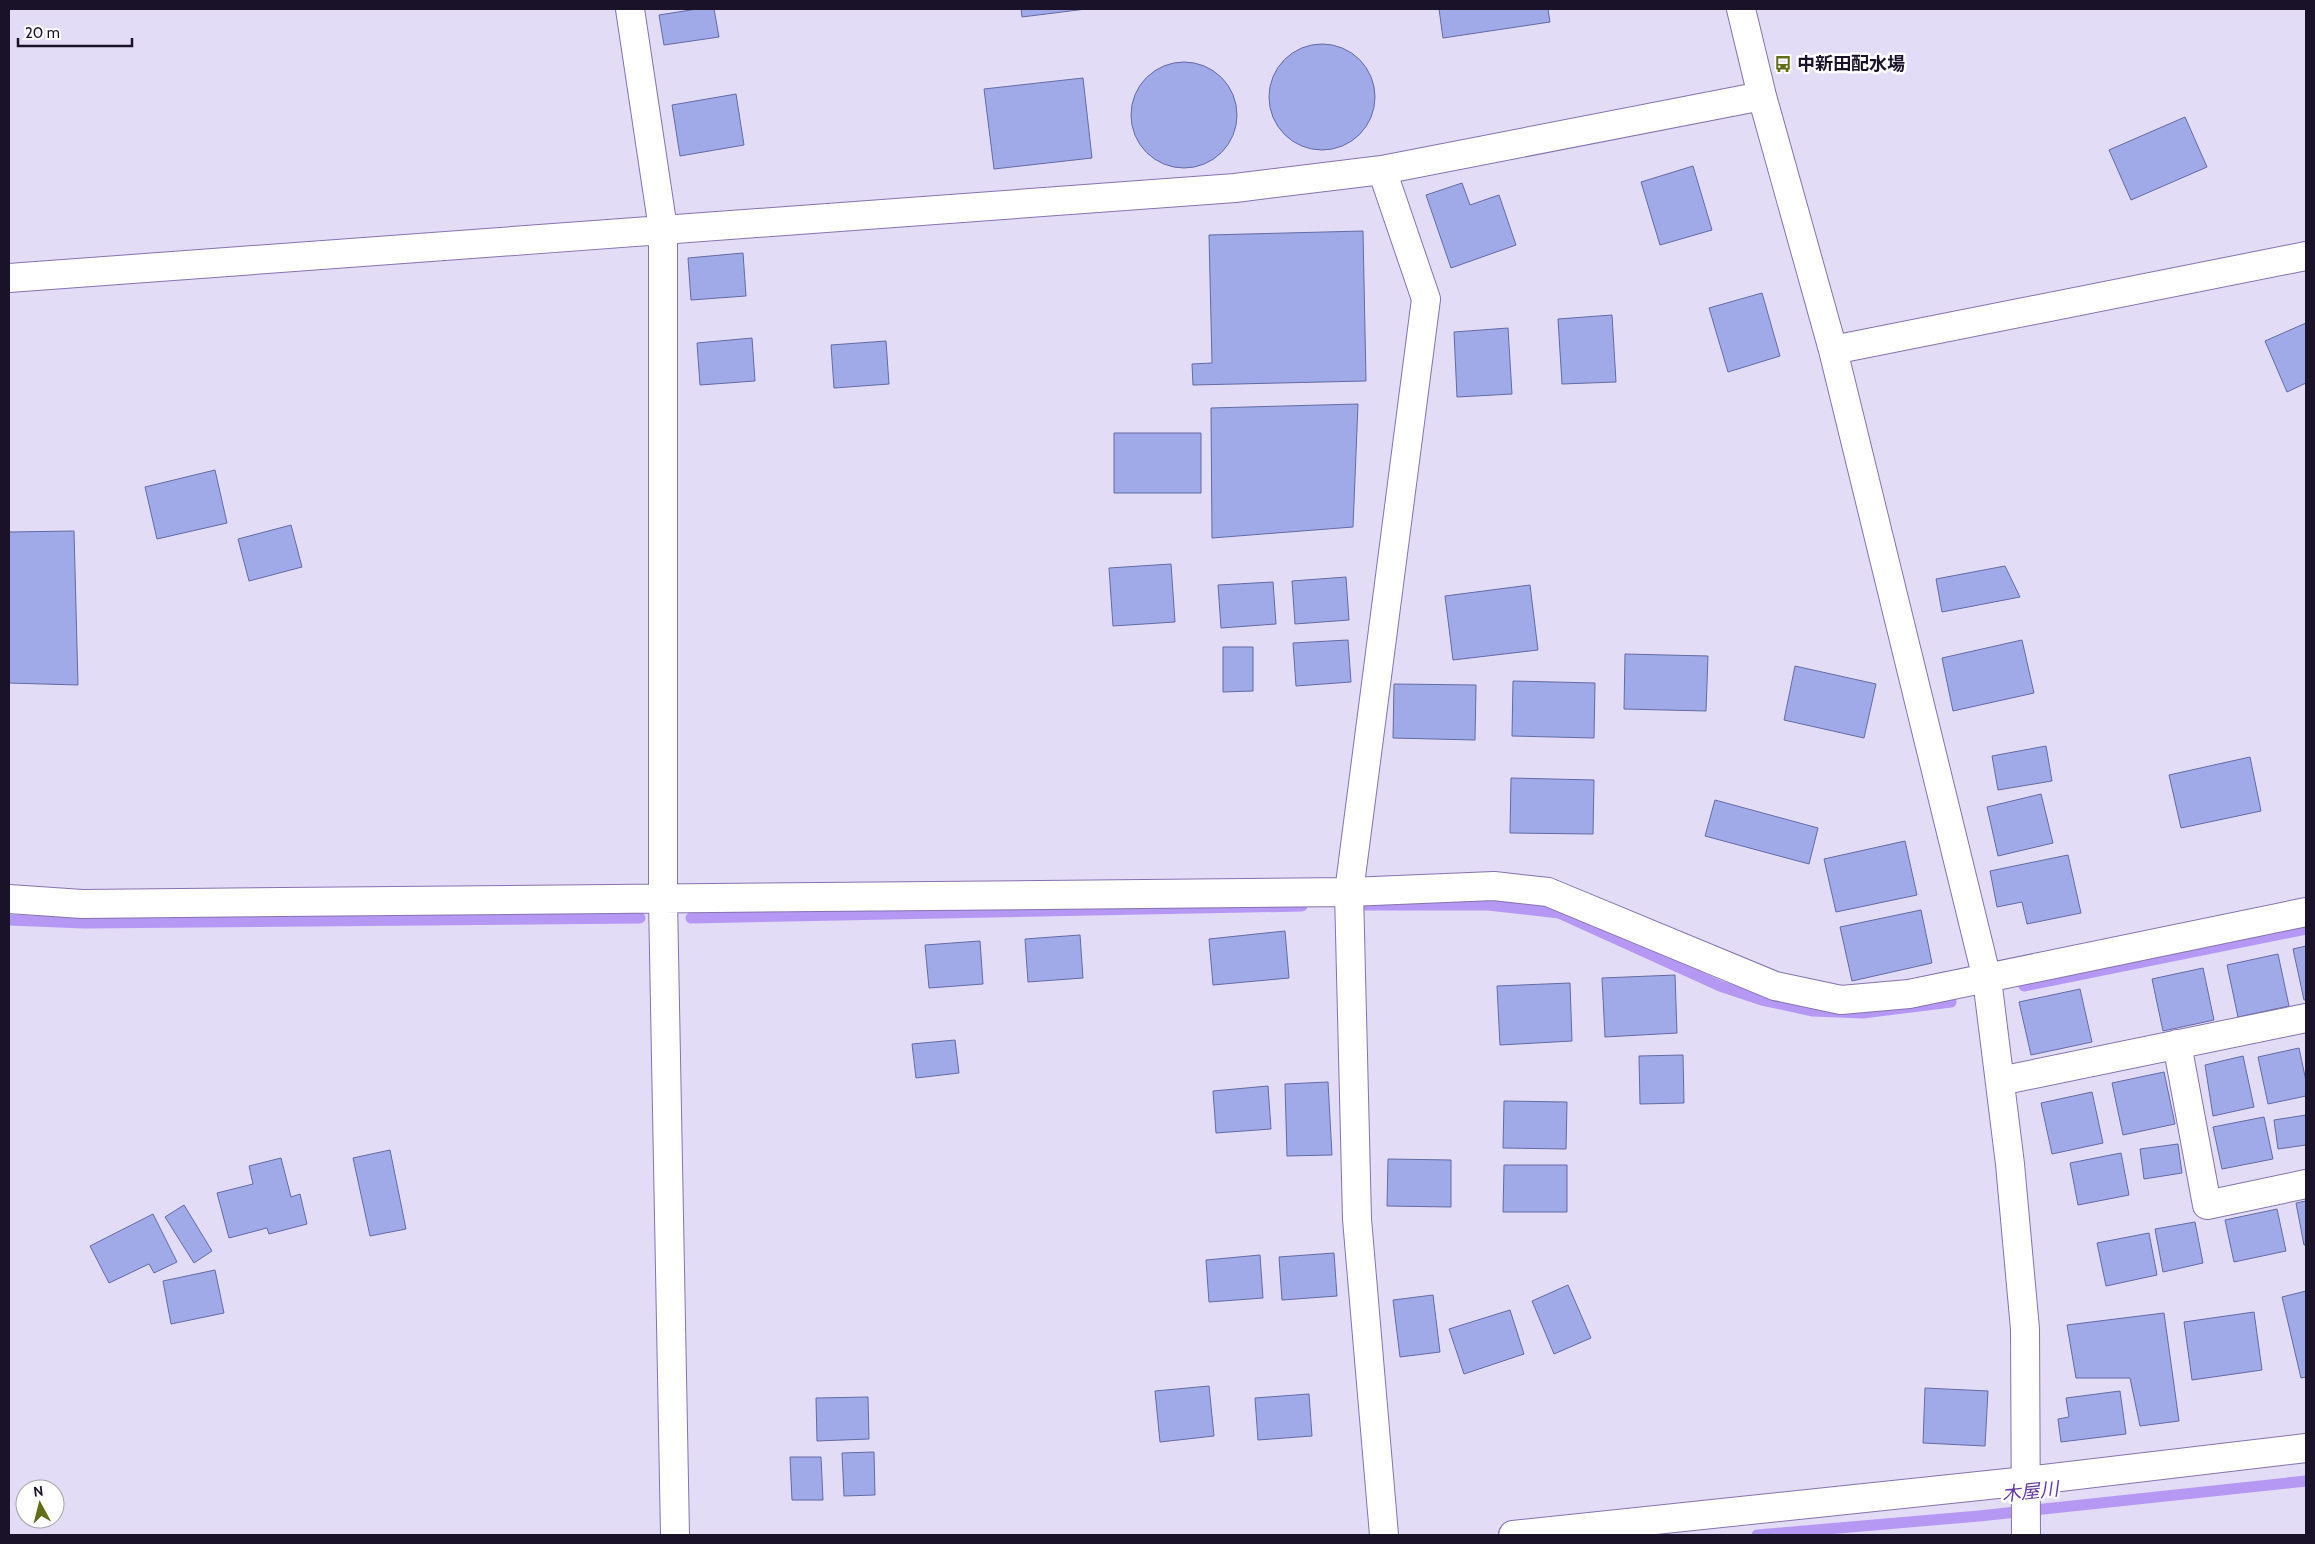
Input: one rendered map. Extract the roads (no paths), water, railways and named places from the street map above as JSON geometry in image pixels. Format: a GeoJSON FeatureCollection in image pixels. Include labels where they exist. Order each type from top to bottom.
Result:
{"type":"FeatureCollection","features":[{"type":"Feature","properties":{"kind":"street"},"geometry":{"type":"LineString","coordinates":[[630,9],[663,230],[663,899],[675,1535]]}},
{"type":"Feature","properties":{"kind":"street"},"geometry":{"type":"LineString","coordinates":[[1744,9],[1762,96],[1833,350],[1987,979],[2010,1164],[2024,1329],[2026,1535]]}},
{"type":"Feature","properties":{"kind":"street"},"geometry":{"type":"LineString","coordinates":[[9,278],[1235,188],[1382,170],[1762,96]]}},
{"type":"Feature","properties":{"kind":"street"},"geometry":{"type":"LineString","coordinates":[[1382,170],[1426,299],[1349,892],[1357,1219],[1384,1535]]}},
{"type":"Feature","properties":{"kind":"street"},"geometry":{"type":"LineString","coordinates":[[1833,350],[2306,256]]}},
{"type":"Feature","properties":{"kind":"street"},"geometry":{"type":"LineString","coordinates":[[9,899],[82,904],[663,899],[1349,892],[1494,886],[1548,892],[1775,986],[1841,1000],[1909,994],[2306,912]]}},
{"type":"Feature","properties":{"kind":"street"},"geometry":{"type":"LineString","coordinates":[[2000,1081],[2306,1018]]}},
{"type":"Feature","properties":{"kind":"street"},"geometry":{"type":"LineString","coordinates":[[2177,1044],[2207,1205],[2306,1184]]}},
{"type":"Feature","properties":{"kind":"street"},"geometry":{"type":"LineString","coordinates":[[1513,1535],[2026,1487],[2306,1448]]}},
{"type":"Feature","properties":{"kind":"waterway"},"geometry":{"type":"LineString","coordinates":[[1366,905],[1488,905],[1559,913],[1720,986],[1762,1000],[1813,1011],[1863,1013],[1951,1002]]}},
{"type":"Feature","properties":{"kind":"waterway"},"geometry":{"type":"LineString","coordinates":[[691,918],[1302,906]]}},
{"type":"Feature","properties":{"kind":"waterway"},"geometry":{"type":"LineString","coordinates":[[9,920],[84,923],[640,918]]}},
{"type":"Feature","properties":{"kind":"waterway"},"geometry":{"type":"LineString","coordinates":[[2024,986],[2306,929]]}},
{"type":"Feature","properties":{"kind":"waterway","name":"木屋川"},"geometry":{"type":"LineString","coordinates":[[1757,1535],[1979,1516],[2306,1481]]}},
{"type":"Feature","properties":{"kind":"place","name":"中新田配水場"},"geometry":{"type":"Point","coordinates":[1783,64]}}]}
